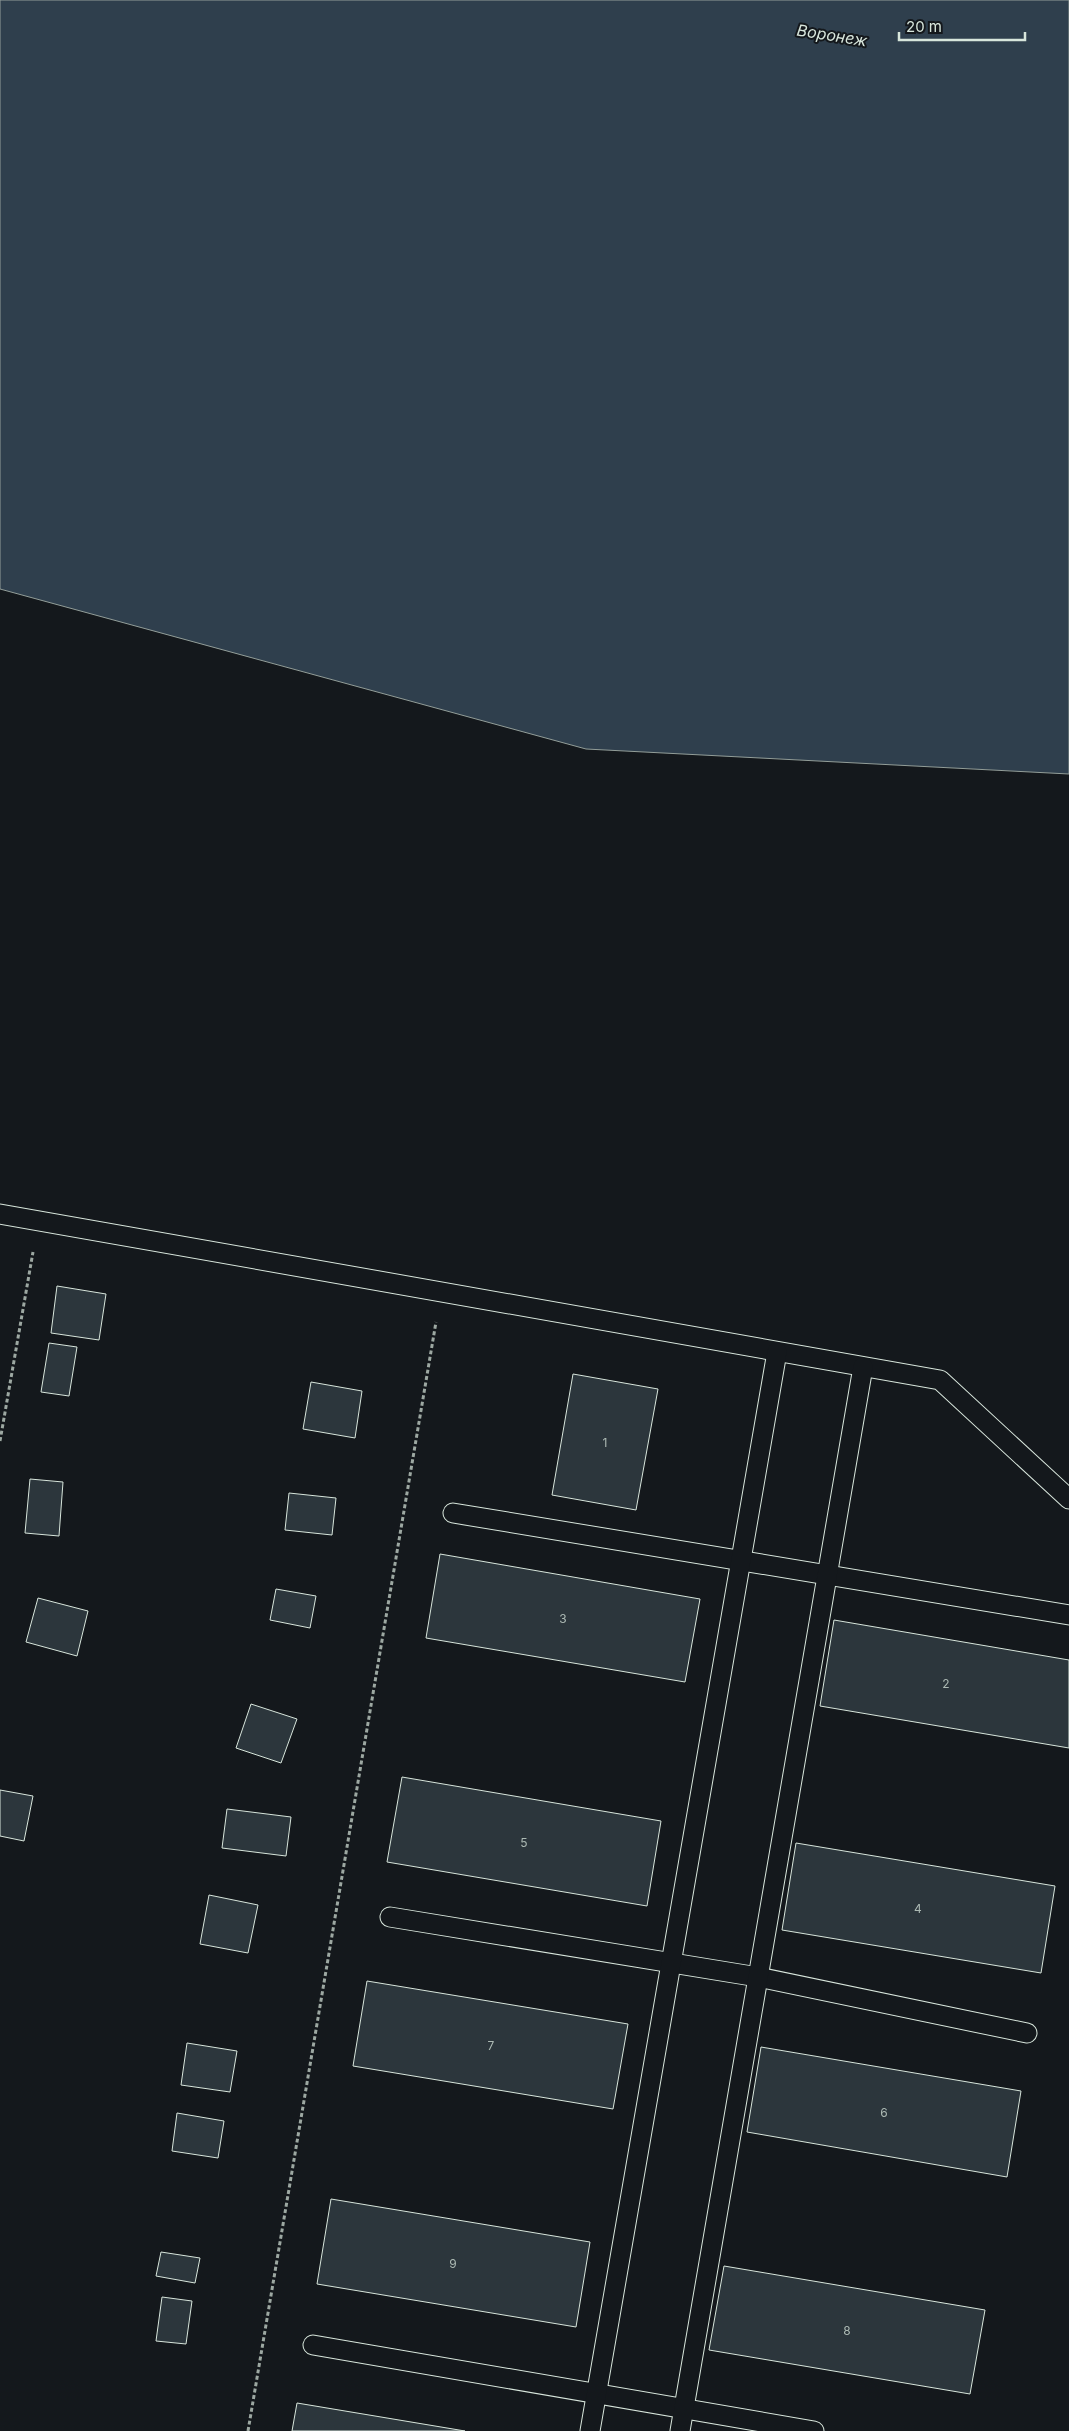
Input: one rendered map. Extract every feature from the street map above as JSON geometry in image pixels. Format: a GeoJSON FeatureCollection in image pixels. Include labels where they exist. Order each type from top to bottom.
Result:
{"type":"FeatureCollection","features":[{"type":"Feature","properties":{"kind":"lane"},"geometry":{"type":"LineString","coordinates":[[0,1214],[940,1380],[1069,1499]]}},
{"type":"Feature","properties":{"kind":"lane"},"geometry":{"type":"LineString","coordinates":[[590,2431],[777,1352]]}},
{"type":"Feature","properties":{"kind":"lane"},"geometry":{"type":"LineString","coordinates":[[680,2431],[863,1367]]}},
{"type":"Feature","properties":{"kind":"lane"},"geometry":{"type":"LineString","coordinates":[[452,1513],[1069,1615]]}},
{"type":"Feature","properties":{"kind":"lane"},"geometry":{"type":"LineString","coordinates":[[390,1917],[758,1977],[1027,2033]]}},
{"type":"Feature","properties":{"kind":"lane"},"geometry":{"type":"LineString","coordinates":[[313,2345],[814,2431]]}},
{"type":"Feature","properties":{"kind":"path"},"geometry":{"type":"LineString","coordinates":[[0,1441],[38,1221]]}},
{"type":"Feature","properties":{"kind":"path"},"geometry":{"type":"LineString","coordinates":[[248,2431],[441,1292]]}},
{"type":"Feature","properties":{"kind":"water","name":"Воронеж"},"geometry":{"type":"Polygon","coordinates":[[[0,0],[1069,0],[1069,774],[586,749],[0,589],[0,0]]]}},
{"type":"Feature","properties":{"kind":"building"},"geometry":{"type":"Polygon","coordinates":[[[57,1286],[106,1294],[99,1340],[51,1333],[57,1286]]]}},
{"type":"Feature","properties":{"kind":"building"},"geometry":{"type":"Polygon","coordinates":[[[49,1343],[77,1347],[69,1396],[41,1392],[49,1343]]]}},
{"type":"Feature","properties":{"kind":"building"},"geometry":{"type":"Polygon","coordinates":[[[573,1374],[658,1389],[636,1510],[552,1495],[573,1374]]]}},
{"type":"Feature","properties":{"kind":"building"},"geometry":{"type":"Polygon","coordinates":[[[311,1382],[362,1391],[355,1438],[303,1429],[311,1382]]]}},
{"type":"Feature","properties":{"kind":"building"},"geometry":{"type":"Polygon","coordinates":[[[30,1479],[63,1482],[59,1536],[25,1533],[30,1479]]]}},
{"type":"Feature","properties":{"kind":"building"},"geometry":{"type":"Polygon","coordinates":[[[289,1493],[336,1498],[332,1535],[285,1530],[289,1493]]]}},
{"type":"Feature","properties":{"kind":"building"},"geometry":{"type":"Polygon","coordinates":[[[440,1554],[700,1599],[685,1682],[426,1638],[440,1554]]]}},
{"type":"Feature","properties":{"kind":"building"},"geometry":{"type":"Polygon","coordinates":[[[276,1589],[316,1596],[310,1628],[270,1620],[276,1589]]]}},
{"type":"Feature","properties":{"kind":"building"},"geometry":{"type":"Polygon","coordinates":[[[38,1598],[88,1611],[77,1656],[26,1642],[38,1598]]]}},
{"type":"Feature","properties":{"kind":"building"},"geometry":{"type":"Polygon","coordinates":[[[834,1620],[1069,1660],[1069,1748],[820,1706],[834,1620]]]}},
{"type":"Feature","properties":{"kind":"building"},"geometry":{"type":"Polygon","coordinates":[[[251,1704],[297,1719],[281,1763],[236,1748],[251,1704]]]}},
{"type":"Feature","properties":{"kind":"building"},"geometry":{"type":"Polygon","coordinates":[[[402,1777],[661,1821],[647,1906],[387,1862],[402,1777]]]}},
{"type":"Feature","properties":{"kind":"building"},"geometry":{"type":"Polygon","coordinates":[[[0,1790],[33,1796],[24,1841],[0,1836],[0,1790]]]}},
{"type":"Feature","properties":{"kind":"building"},"geometry":{"type":"Polygon","coordinates":[[[227,1809],[291,1817],[286,1856],[222,1848],[227,1809]]]}},
{"type":"Feature","properties":{"kind":"building"},"geometry":{"type":"Polygon","coordinates":[[[796,1843],[1055,1886],[1041,1973],[782,1930],[796,1843]]]}},
{"type":"Feature","properties":{"kind":"building"},"geometry":{"type":"Polygon","coordinates":[[[209,1895],[258,1905],[248,1953],[200,1944],[209,1895]]]}},
{"type":"Feature","properties":{"kind":"building"},"geometry":{"type":"Polygon","coordinates":[[[367,1981],[628,2024],[613,2109],[353,2066],[367,1981]]]}},
{"type":"Feature","properties":{"kind":"building"},"geometry":{"type":"Polygon","coordinates":[[[187,2043],[237,2051],[230,2092],[181,2085],[187,2043]]]}},
{"type":"Feature","properties":{"kind":"building"},"geometry":{"type":"Polygon","coordinates":[[[761,2047],[1021,2091],[1007,2177],[747,2132],[761,2047]]]}},
{"type":"Feature","properties":{"kind":"building"},"geometry":{"type":"Polygon","coordinates":[[[177,2113],[224,2121],[218,2158],[172,2151],[177,2113]]]}},
{"type":"Feature","properties":{"kind":"building"},"geometry":{"type":"Polygon","coordinates":[[[331,2199],[590,2242],[576,2327],[317,2284],[331,2199]]]}},
{"type":"Feature","properties":{"kind":"building"},"geometry":{"type":"Polygon","coordinates":[[[161,2252],[200,2258],[195,2283],[156,2276],[161,2252]]]}},
{"type":"Feature","properties":{"kind":"building"},"geometry":{"type":"Polygon","coordinates":[[[724,2266],[985,2310],[970,2394],[709,2350],[724,2266]]]}},
{"type":"Feature","properties":{"kind":"building"},"geometry":{"type":"Polygon","coordinates":[[[162,2297],[192,2301],[186,2344],[156,2341],[162,2297]]]}},
{"type":"Feature","properties":{"kind":"building"},"geometry":{"type":"Polygon","coordinates":[[[297,2403],[465,2431],[292,2431],[297,2403]]]}}]}
